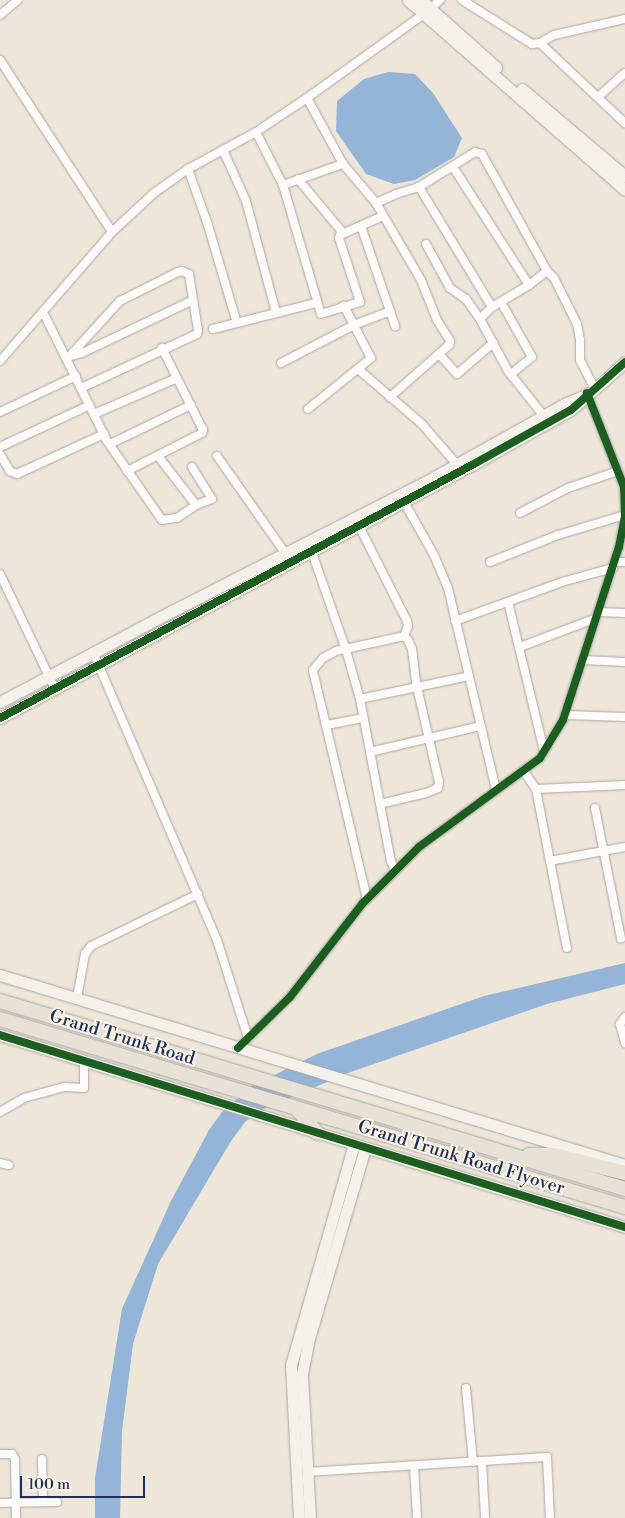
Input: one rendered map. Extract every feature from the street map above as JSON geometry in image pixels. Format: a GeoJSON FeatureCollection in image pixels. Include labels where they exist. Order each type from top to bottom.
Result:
{"type":"FeatureCollection","features":[{"type":"Feature","properties":{"kind":"highway","name":"Grand Trunk Road"},"geometry":{"type":"LineString","coordinates":[[0,1001],[513,1155]]}},
{"type":"Feature","properties":{"kind":"highway","name":"Grand Trunk Road"},"geometry":{"type":"LineString","coordinates":[[0,1019],[297,1109]]}},
{"type":"Feature","properties":{"kind":"highway"},"geometry":{"type":"LineString","coordinates":[[297,1109],[317,1133]]}},
{"type":"Feature","properties":{"kind":"highway","name":"Grand Trunk Road Flyover"},"geometry":{"type":"LineString","coordinates":[[297,1109],[619,1205]]}},
{"type":"Feature","properties":{"kind":"highway"},"geometry":{"type":"LineString","coordinates":[[513,1155],[554,1155],[625,1173]]}},
{"type":"Feature","properties":{"kind":"highway"},"geometry":{"type":"LineString","coordinates":[[513,1155],[621,1188]]}},
{"type":"Feature","properties":{"kind":"street"},"geometry":{"type":"LineString","coordinates":[[0,15],[18,0]]}},
{"type":"Feature","properties":{"kind":"street"},"geometry":{"type":"LineString","coordinates":[[408,0],[428,11],[625,176]]}},
{"type":"Feature","properties":{"kind":"street"},"geometry":{"type":"LineString","coordinates":[[421,0],[428,11],[625,190]]}},
{"type":"Feature","properties":{"kind":"street"},"geometry":{"type":"LineString","coordinates":[[0,361],[112,232],[154,193],[188,169],[256,132],[307,98],[428,11],[440,0]]}},
{"type":"Feature","properties":{"kind":"street"},"geometry":{"type":"LineString","coordinates":[[462,0],[532,44],[540,43],[554,35],[625,19]]}},
{"type":"Feature","properties":{"kind":"street"},"geometry":{"type":"LineString","coordinates":[[540,43],[625,123]]}},
{"type":"Feature","properties":{"kind":"street"},"geometry":{"type":"LineString","coordinates":[[0,60],[112,232]]}},
{"type":"Feature","properties":{"kind":"street"},"geometry":{"type":"LineString","coordinates":[[598,97],[625,73]]}},
{"type":"Feature","properties":{"kind":"street"},"geometry":{"type":"LineString","coordinates":[[307,98],[343,164],[376,203],[420,280],[437,320],[450,341],[449,346],[390,397]]}},
{"type":"Feature","properties":{"kind":"street"},"geometry":{"type":"LineString","coordinates":[[256,132],[283,185],[318,312],[323,314],[344,306],[358,304],[360,301],[339,238],[343,233],[383,216]]}},
{"type":"Feature","properties":{"kind":"street"},"geometry":{"type":"LineString","coordinates":[[223,150],[246,201],[276,312]]}},
{"type":"Feature","properties":{"kind":"street"},"geometry":{"type":"LineString","coordinates":[[238,1048],[290,997],[367,899],[419,847],[540,758],[565,715],[594,620],[614,565],[624,524],[624,487],[589,392],[580,360],[580,340],[577,324],[554,278],[547,271],[482,154],[476,152],[419,187],[376,203]]}},
{"type":"Feature","properties":{"kind":"street"},"geometry":{"type":"LineString","coordinates":[[283,185],[298,178],[343,164]]}},
{"type":"Feature","properties":{"kind":"street"},"geometry":{"type":"LineString","coordinates":[[453,167],[529,285]]}},
{"type":"Feature","properties":{"kind":"street"},"geometry":{"type":"LineString","coordinates":[[188,169],[208,222],[237,323]]}},
{"type":"Feature","properties":{"kind":"street"},"geometry":{"type":"LineString","coordinates":[[298,178],[343,233]]}},
{"type":"Feature","properties":{"kind":"street"},"geometry":{"type":"LineString","coordinates":[[419,187],[492,307]]}},
{"type":"Feature","properties":{"kind":"street"},"geometry":{"type":"LineString","coordinates":[[361,226],[395,326]]}},
{"type":"Feature","properties":{"kind":"street"},"geometry":{"type":"LineString","coordinates":[[426,244],[450,288],[466,299],[480,319],[511,374],[543,415]]}},
{"type":"Feature","properties":{"kind":"street"},"geometry":{"type":"LineString","coordinates":[[69,357],[116,304],[178,272],[182,271],[189,274],[198,330],[197,334],[162,348],[81,388]]}},
{"type":"Feature","properties":{"kind":"street"},"geometry":{"type":"LineString","coordinates":[[480,319],[492,307],[529,285],[547,271]]}},
{"type":"Feature","properties":{"kind":"street"},"geometry":{"type":"LineString","coordinates":[[69,357],[82,353],[193,300]]}},
{"type":"Feature","properties":{"kind":"street"},"geometry":{"type":"LineString","coordinates":[[500,302],[532,357],[511,374]]}},
{"type":"Feature","properties":{"kind":"street"},"geometry":{"type":"LineString","coordinates":[[213,329],[316,303]]}},
{"type":"Feature","properties":{"kind":"street"},"geometry":{"type":"LineString","coordinates":[[308,409],[369,360],[371,355],[344,306]]}},
{"type":"Feature","properties":{"kind":"street"},"geometry":{"type":"LineString","coordinates":[[281,363],[354,325],[390,311]]}},
{"type":"Feature","properties":{"kind":"street"},"geometry":{"type":"LineString","coordinates":[[43,312],[69,357],[81,388],[104,434],[127,471],[162,520],[177,518],[196,505],[212,500],[192,467]]}},
{"type":"Feature","properties":{"kind":"street"},"geometry":{"type":"LineString","coordinates":[[439,354],[457,374],[493,343]]}},
{"type":"Feature","properties":{"kind":"street"},"geometry":{"type":"LineString","coordinates":[[127,471],[202,433],[191,405],[162,348]]}},
{"type":"Feature","properties":{"kind":"street"},"geometry":{"type":"LineString","coordinates":[[0,718],[99,666],[310,547],[459,467],[571,410],[625,362]]}},
{"type":"Feature","properties":{"kind":"street"},"geometry":{"type":"LineString","coordinates":[[358,369],[422,424],[459,467]]}},
{"type":"Feature","properties":{"kind":"street"},"geometry":{"type":"LineString","coordinates":[[0,412],[76,376]]}},
{"type":"Feature","properties":{"kind":"street"},"geometry":{"type":"LineString","coordinates":[[94,414],[177,378]]}},
{"type":"Feature","properties":{"kind":"street"},"geometry":{"type":"LineString","coordinates":[[0,702],[93,652],[286,554],[310,547],[359,526],[404,502],[543,415],[589,392]]}},
{"type":"Feature","properties":{"kind":"street"},"geometry":{"type":"LineString","coordinates":[[0,447],[90,405]]}},
{"type":"Feature","properties":{"kind":"street"},"geometry":{"type":"LineString","coordinates":[[110,444],[191,405]]}},
{"type":"Feature","properties":{"kind":"street"},"geometry":{"type":"LineString","coordinates":[[0,454],[10,471],[17,474],[104,434]]}},
{"type":"Feature","properties":{"kind":"street"},"geometry":{"type":"LineString","coordinates":[[158,456],[196,505]]}},
{"type":"Feature","properties":{"kind":"street"},"geometry":{"type":"LineString","coordinates":[[217,456],[286,554]]}},
{"type":"Feature","properties":{"kind":"street"},"geometry":{"type":"LineString","coordinates":[[520,513],[577,485],[618,471]]}},
{"type":"Feature","properties":{"kind":"street"},"geometry":{"type":"LineString","coordinates":[[404,502],[444,574],[496,790]]}},
{"type":"Feature","properties":{"kind":"street"},"geometry":{"type":"LineString","coordinates":[[490,562],[558,535],[625,514]]}},
{"type":"Feature","properties":{"kind":"street"},"geometry":{"type":"LineString","coordinates":[[359,526],[407,621],[408,626],[404,636]]}},
{"type":"Feature","properties":{"kind":"street"},"geometry":{"type":"LineString","coordinates":[[310,547],[346,650],[360,699],[391,860],[395,871]]}},
{"type":"Feature","properties":{"kind":"street"},"geometry":{"type":"LineString","coordinates":[[455,621],[562,582],[625,562]]}},
{"type":"Feature","properties":{"kind":"street"},"geometry":{"type":"LineString","coordinates":[[0,574],[56,689]]}},
{"type":"Feature","properties":{"kind":"street"},"geometry":{"type":"LineString","coordinates":[[508,602],[544,751]]}},
{"type":"Feature","properties":{"kind":"street"},"geometry":{"type":"LineString","coordinates":[[598,612],[625,613]]}},
{"type":"Feature","properties":{"kind":"street"},"geometry":{"type":"LineString","coordinates":[[520,647],[594,620]]}},
{"type":"Feature","properties":{"kind":"street"},"geometry":{"type":"LineString","coordinates":[[367,899],[313,670],[323,658],[336,651],[404,636]]}},
{"type":"Feature","properties":{"kind":"street"},"geometry":{"type":"LineString","coordinates":[[380,804],[426,793],[438,788],[439,782],[428,737],[412,649],[404,636]]}},
{"type":"Feature","properties":{"kind":"street"},"geometry":{"type":"LineString","coordinates":[[93,652],[217,940],[248,1038]]}},
{"type":"Feature","properties":{"kind":"street"},"geometry":{"type":"LineString","coordinates":[[583,660],[625,662]]}},
{"type":"Feature","properties":{"kind":"street"},"geometry":{"type":"LineString","coordinates":[[360,699],[469,676]]}},
{"type":"Feature","properties":{"kind":"street"},"geometry":{"type":"LineString","coordinates":[[565,715],[625,717]]}},
{"type":"Feature","properties":{"kind":"street"},"geometry":{"type":"LineString","coordinates":[[327,725],[363,718]]}},
{"type":"Feature","properties":{"kind":"street"},"geometry":{"type":"LineString","coordinates":[[370,752],[480,726]]}},
{"type":"Feature","properties":{"kind":"street"},"geometry":{"type":"LineString","coordinates":[[523,770],[536,789],[567,948]]}},
{"type":"Feature","properties":{"kind":"street"},"geometry":{"type":"LineString","coordinates":[[536,789],[625,785]]}},
{"type":"Feature","properties":{"kind":"street"},"geometry":{"type":"LineString","coordinates":[[596,808],[621,938]]}},
{"type":"Feature","properties":{"kind":"street"},"geometry":{"type":"LineString","coordinates":[[550,860],[625,848]]}},
{"type":"Feature","properties":{"kind":"street"},"geometry":{"type":"LineString","coordinates":[[77,998],[85,954],[91,946],[198,894]]}},
{"type":"Feature","properties":{"kind":"street"},"geometry":{"type":"LineString","coordinates":[[0,975],[625,1165]]}},
{"type":"Feature","properties":{"kind":"street"},"geometry":{"type":"LineString","coordinates":[[625,1017],[620,1024],[625,1043]]}},
{"type":"Feature","properties":{"kind":"street"},"geometry":{"type":"LineString","coordinates":[[0,1035],[625,1227]]}},
{"type":"Feature","properties":{"kind":"street"},"geometry":{"type":"LineString","coordinates":[[0,1112],[24,1098],[64,1087],[84,1088],[84,1062]]}},
{"type":"Feature","properties":{"kind":"street"},"geometry":{"type":"LineString","coordinates":[[310,1518],[302,1374],[308,1342],[360,1146]]}},
{"type":"Feature","properties":{"kind":"street"},"geometry":{"type":"LineString","coordinates":[[299,1518],[292,1365],[360,1146]]}},
{"type":"Feature","properties":{"kind":"street"},"geometry":{"type":"LineString","coordinates":[[0,1163],[9,1165]]}},
{"type":"Feature","properties":{"kind":"street"},"geometry":{"type":"LineString","coordinates":[[466,1388],[485,1518]]}},
{"type":"Feature","properties":{"kind":"street"},"geometry":{"type":"LineString","coordinates":[[0,1454],[12,1454],[15,1459],[16,1518]]}},
{"type":"Feature","properties":{"kind":"street"},"geometry":{"type":"LineString","coordinates":[[307,1472],[547,1457],[550,1518]]}},
{"type":"Feature","properties":{"kind":"street"},"geometry":{"type":"LineString","coordinates":[[42,1459],[43,1502]]}},
{"type":"Feature","properties":{"kind":"street"},"geometry":{"type":"LineString","coordinates":[[414,1466],[417,1518]]}},
{"type":"Feature","properties":{"kind":"street"},"geometry":{"type":"LineString","coordinates":[[0,1503],[57,1502]]}},
{"type":"Feature","properties":{"kind":"water"},"geometry":{"type":"Polygon","coordinates":[[[388,72],[415,74],[433,93],[462,138],[454,157],[415,180],[394,184],[366,174],[336,131],[337,101],[364,79],[388,72]]]}},
{"type":"Feature","properties":{"kind":"water"},"geometry":{"type":"Polygon","coordinates":[[[625,963],[625,984],[547,1004],[348,1073],[264,1109],[246,1121],[231,1141],[158,1264],[133,1344],[122,1431],[120,1518],[95,1518],[95,1478],[122,1309],[171,1201],[209,1130],[222,1112],[252,1086],[317,1054],[484,996],[625,963]]]}},
{"type":"Feature","properties":{"kind":"cycle path"},"geometry":{"type":"LineString","coordinates":[[0,718],[571,410],[625,362]]}},
{"type":"Feature","properties":{"kind":"cycle path"},"geometry":{"type":"LineString","coordinates":[[238,1048],[290,997],[363,903],[419,847],[540,758],[563,720],[619,547],[625,515],[624,487],[587,393]]}},
{"type":"Feature","properties":{"kind":"cycle path"},"geometry":{"type":"LineString","coordinates":[[0,1035],[625,1227]]}}]}
